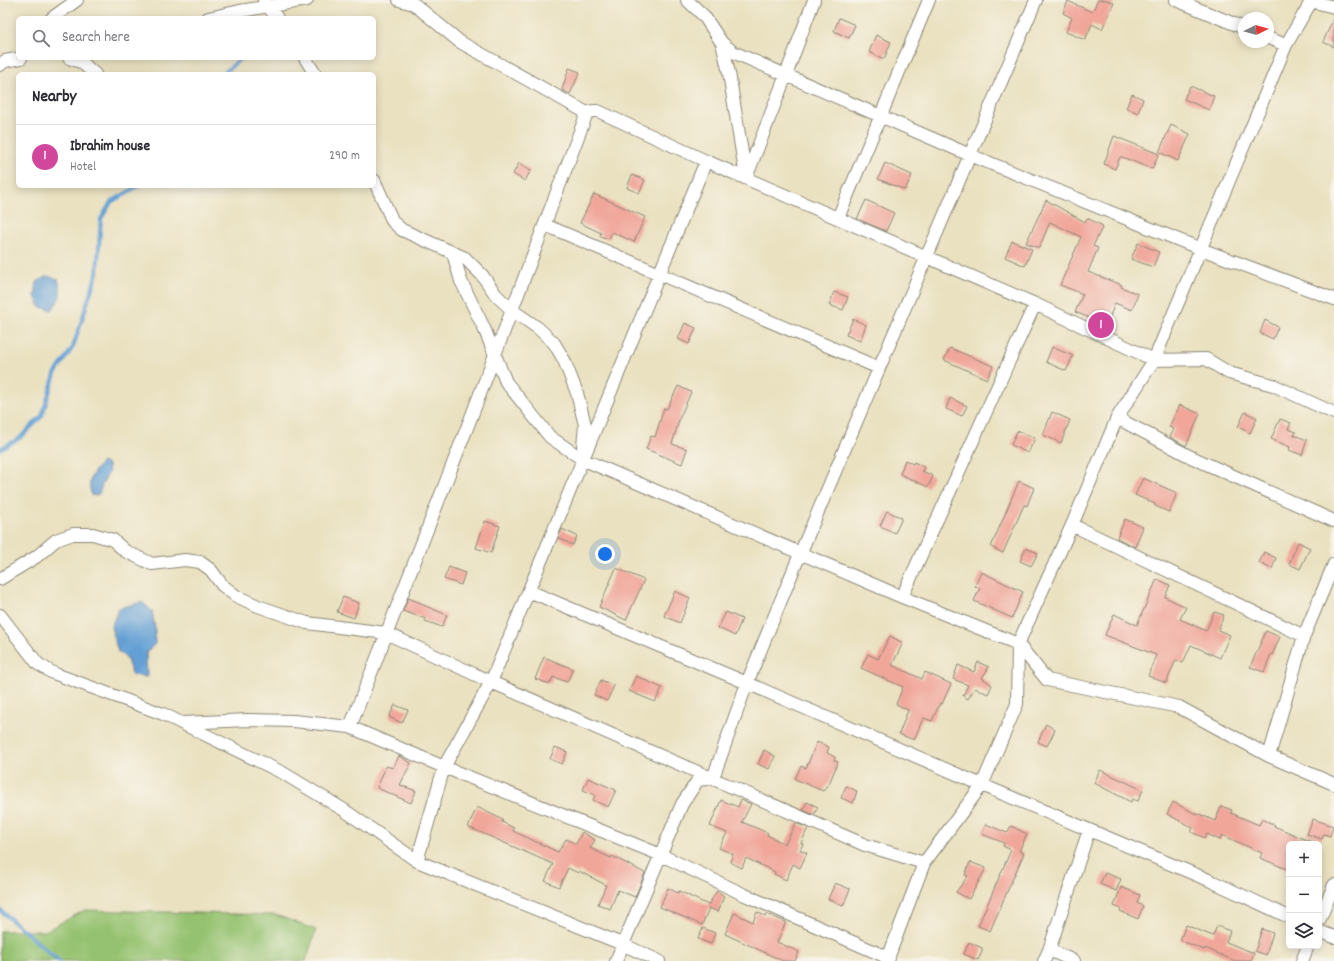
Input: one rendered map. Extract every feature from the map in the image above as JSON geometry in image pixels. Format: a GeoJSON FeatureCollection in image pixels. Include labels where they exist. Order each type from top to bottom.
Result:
{"type":"FeatureCollection","features":[{"type":"Feature","properties":{"kind":"street"},"geometry":{"type":"LineString","coordinates":[[55,16],[77,0]]}},
{"type":"Feature","properties":{"kind":"street"},"geometry":{"type":"LineString","coordinates":[[216,16],[266,3],[307,0]]}},
{"type":"Feature","properties":{"kind":"street"},"geometry":{"type":"LineString","coordinates":[[399,0],[414,4],[460,42],[587,113]]}},
{"type":"Feature","properties":{"kind":"street"},"geometry":{"type":"LineString","coordinates":[[687,0],[704,16],[722,43],[733,52],[970,155],[1201,249],[1334,300]]}},
{"type":"Feature","properties":{"kind":"street"},"geometry":{"type":"LineString","coordinates":[[746,178],[814,0]]}},
{"type":"Feature","properties":{"kind":"street"},"geometry":{"type":"LineString","coordinates":[[838,218],[929,0]]}},
{"type":"Feature","properties":{"kind":"street"},"geometry":{"type":"LineString","coordinates":[[713,778],[747,683],[800,554],[1036,0]]}},
{"type":"Feature","properties":{"kind":"street"},"geometry":{"type":"LineString","coordinates":[[1176,0],[1238,26]]}},
{"type":"Feature","properties":{"kind":"street"},"geometry":{"type":"LineString","coordinates":[[180,723],[248,720],[294,721],[350,727],[444,767],[661,854],[745,895],[888,959],[924,863],[982,785],[1018,704],[1018,644],[1072,525],[1117,418],[1154,360],[1286,45],[1312,0],[1334,7]]}},
{"type":"Feature","properties":{"kind":"street"},"geometry":{"type":"LineString","coordinates":[[266,3],[276,16]]}},
{"type":"Feature","properties":{"kind":"street"},"geometry":{"type":"LineString","coordinates":[[1274,40],[1286,45]]}},
{"type":"Feature","properties":{"kind":"street"},"geometry":{"type":"LineString","coordinates":[[722,43],[729,73],[746,178]]}},
{"type":"Feature","properties":{"kind":"street"},"geometry":{"type":"LineString","coordinates":[[2,63],[16,51]]}},
{"type":"Feature","properties":{"kind":"street"},"geometry":{"type":"LineString","coordinates":[[2,63],[16,59]]}},
{"type":"Feature","properties":{"kind":"street"},"geometry":{"type":"LineString","coordinates":[[75,60],[81,62],[93,72]]}},
{"type":"Feature","properties":{"kind":"street"},"geometry":{"type":"LineString","coordinates":[[306,60],[314,72]]}},
{"type":"Feature","properties":{"kind":"street"},"geometry":{"type":"LineString","coordinates":[[350,727],[495,356],[587,113],[593,110],[706,161],[1035,304],[1154,360],[1206,359],[1229,373],[1273,385],[1334,413]]}},
{"type":"Feature","properties":{"kind":"street"},"geometry":{"type":"LineString","coordinates":[[417,861],[444,767],[491,682],[706,161]]}},
{"type":"Feature","properties":{"kind":"street"},"geometry":{"type":"LineString","coordinates":[[376,184],[393,222],[402,230],[464,258],[482,275],[496,295],[512,310],[538,328],[554,343],[564,360],[577,393],[585,425],[582,460]]}},
{"type":"Feature","properties":{"kind":"street"},"geometry":{"type":"LineString","coordinates":[[545,225],[879,368]]}},
{"type":"Feature","properties":{"kind":"street"},"geometry":{"type":"LineString","coordinates":[[453,252],[461,281],[484,328],[506,382],[550,437],[582,460],[800,554],[1018,644],[1047,680],[1180,707],[1269,756],[1334,784]]}},
{"type":"Feature","properties":{"kind":"street"},"geometry":{"type":"LineString","coordinates":[[902,597],[1035,304]]}},
{"type":"Feature","properties":{"kind":"street"},"geometry":{"type":"LineString","coordinates":[[1117,418],[1191,457],[1334,521]]}},
{"type":"Feature","properties":{"kind":"street"},"geometry":{"type":"LineString","coordinates":[[1072,525],[1304,636]]}},
{"type":"Feature","properties":{"kind":"street"},"geometry":{"type":"LineString","coordinates":[[0,579],[36,557],[56,540],[73,534],[93,534],[113,540],[125,551],[152,564],[185,560],[200,562],[211,570],[222,584],[236,596],[278,614],[307,623],[386,633],[491,682],[866,845],[924,863]]}},
{"type":"Feature","properties":{"kind":"street"},"geometry":{"type":"LineString","coordinates":[[1269,756],[1304,636],[1334,564]]}},
{"type":"Feature","properties":{"kind":"street"},"geometry":{"type":"LineString","coordinates":[[529,591],[747,683],[982,785],[1211,881],[1286,916]]}},
{"type":"Feature","properties":{"kind":"street"},"geometry":{"type":"LineString","coordinates":[[0,615],[38,664],[53,673],[162,714],[283,773],[344,810],[417,861],[622,944],[659,961]]}},
{"type":"Feature","properties":{"kind":"street"},"geometry":{"type":"LineString","coordinates":[[616,961],[682,804],[698,780],[713,778]]}},
{"type":"Feature","properties":{"kind":"street"},"geometry":{"type":"LineString","coordinates":[[1074,961],[1046,956],[1089,830]]}},
{"type":"Feature","properties":{"kind":"street"},"geometry":{"type":"LineString","coordinates":[[1322,914],[1334,885]]}},
{"type":"Feature","properties":{"kind":"street"},"geometry":{"type":"LineString","coordinates":[[1322,932],[1334,937]]}},
{"type":"Feature","properties":{"kind":"street"},"geometry":{"type":"LineString","coordinates":[[1302,961],[1307,949]]}},
{"type":"Feature","properties":{"kind":"green space"},"geometry":{"type":"Polygon","coordinates":[[[85,910],[276,915],[316,930],[306,961],[0,961],[0,931],[45,931],[85,910]]]}},
{"type":"Feature","properties":{"kind":"water"},"geometry":{"type":"Polygon","coordinates":[[[47,276],[58,279],[60,288],[59,299],[52,310],[40,307],[35,296],[37,282],[47,276]]]}},
{"type":"Feature","properties":{"kind":"water"},"geometry":{"type":"Polygon","coordinates":[[[102,462],[108,465],[109,473],[104,480],[99,494],[92,496],[90,491],[91,478],[95,470],[102,462]]]}},
{"type":"Feature","properties":{"kind":"water"},"geometry":{"type":"Polygon","coordinates":[[[142,602],[152,611],[155,628],[155,644],[146,653],[147,677],[132,675],[126,657],[118,652],[111,627],[119,608],[142,602]]]}},
{"type":"Feature","properties":{"kind":"building"},"geometry":{"type":"Polygon","coordinates":[[[1098,0],[1107,0],[1114,3],[1102,29],[1092,24],[1085,40],[1066,32],[1072,18],[1063,13],[1068,1],[1092,12],[1098,0]]]}},
{"type":"Feature","properties":{"kind":"building"},"geometry":{"type":"Polygon","coordinates":[[[1334,17],[1334,47],[1323,42],[1334,17]]]}},
{"type":"Feature","properties":{"kind":"building"},"geometry":{"type":"Polygon","coordinates":[[[839,18],[855,25],[849,38],[834,31],[839,18]]]}},
{"type":"Feature","properties":{"kind":"building"},"geometry":{"type":"Polygon","coordinates":[[[876,35],[891,42],[884,59],[869,52],[876,35]]]}},
{"type":"Feature","properties":{"kind":"building"},"geometry":{"type":"Polygon","coordinates":[[[569,68],[580,72],[570,94],[562,90],[569,68]]]}},
{"type":"Feature","properties":{"kind":"building"},"geometry":{"type":"Polygon","coordinates":[[[1190,86],[1214,96],[1209,110],[1184,99],[1190,86]]]}},
{"type":"Feature","properties":{"kind":"building"},"geometry":{"type":"Polygon","coordinates":[[[1132,94],[1143,99],[1138,113],[1126,108],[1132,94]]]}},
{"type":"Feature","properties":{"kind":"building"},"geometry":{"type":"Polygon","coordinates":[[[1171,125],[1190,134],[1178,161],[1159,152],[1171,125]]]}},
{"type":"Feature","properties":{"kind":"building"},"geometry":{"type":"Polygon","coordinates":[[[1114,136],[1159,154],[1152,169],[1122,157],[1120,157],[1115,169],[1104,164],[1114,136]]]}},
{"type":"Feature","properties":{"kind":"building"},"geometry":{"type":"Polygon","coordinates":[[[519,163],[531,170],[525,181],[513,174],[519,163]]]}},
{"type":"Feature","properties":{"kind":"building"},"geometry":{"type":"Polygon","coordinates":[[[885,163],[912,175],[905,190],[878,179],[885,163]]]}},
{"type":"Feature","properties":{"kind":"building"},"geometry":{"type":"Polygon","coordinates":[[[632,175],[645,180],[639,193],[627,188],[632,175]]]}},
{"type":"Feature","properties":{"kind":"building"},"geometry":{"type":"Polygon","coordinates":[[[594,194],[645,217],[634,242],[612,232],[609,239],[600,236],[601,233],[580,223],[594,194]]]}},
{"type":"Feature","properties":{"kind":"building"},"geometry":{"type":"Polygon","coordinates":[[[866,200],[894,213],[886,231],[857,219],[866,200]]]}},
{"type":"Feature","properties":{"kind":"building"},"geometry":{"type":"Polygon","coordinates":[[[1046,200],[1085,222],[1087,218],[1103,226],[1093,246],[1098,248],[1088,272],[1122,285],[1121,287],[1138,294],[1132,310],[1115,303],[1105,329],[1094,323],[1095,320],[1075,312],[1083,294],[1060,285],[1081,237],[1050,222],[1039,248],[1026,243],[1046,200]]]}},
{"type":"Feature","properties":{"kind":"building"},"geometry":{"type":"Polygon","coordinates":[[[1012,241],[1032,249],[1025,266],[1005,257],[1012,241]]]}},
{"type":"Feature","properties":{"kind":"building"},"geometry":{"type":"Polygon","coordinates":[[[1138,243],[1159,252],[1153,267],[1131,259],[1138,243]]]}},
{"type":"Feature","properties":{"kind":"building"},"geometry":{"type":"Polygon","coordinates":[[[834,292],[848,297],[843,310],[829,305],[834,292]]]}},
{"type":"Feature","properties":{"kind":"building"},"geometry":{"type":"Polygon","coordinates":[[[853,319],[866,325],[860,341],[846,335],[853,319]]]}},
{"type":"Feature","properties":{"kind":"building"},"geometry":{"type":"Polygon","coordinates":[[[1265,320],[1278,327],[1273,339],[1260,333],[1265,320]]]}},
{"type":"Feature","properties":{"kind":"building"},"geometry":{"type":"Polygon","coordinates":[[[685,323],[696,328],[689,344],[678,339],[685,323]]]}},
{"type":"Feature","properties":{"kind":"building"},"geometry":{"type":"Polygon","coordinates":[[[1052,347],[1073,356],[1066,371],[1046,362],[1052,347]]]}},
{"type":"Feature","properties":{"kind":"building"},"geometry":{"type":"Polygon","coordinates":[[[950,348],[993,366],[987,379],[944,360],[950,348]]]}},
{"type":"Feature","properties":{"kind":"building"},"geometry":{"type":"Polygon","coordinates":[[[678,386],[691,392],[680,417],[672,444],[687,449],[682,464],[646,449],[651,436],[655,437],[664,408],[667,409],[678,386]]]}},
{"type":"Feature","properties":{"kind":"building"},"geometry":{"type":"Polygon","coordinates":[[[950,398],[967,406],[962,416],[946,409],[950,398]]]}},
{"type":"Feature","properties":{"kind":"building"},"geometry":{"type":"Polygon","coordinates":[[[1180,405],[1200,414],[1186,446],[1170,437],[1174,429],[1169,427],[1180,405]]]}},
{"type":"Feature","properties":{"kind":"building"},"geometry":{"type":"Polygon","coordinates":[[[1052,412],[1070,420],[1061,443],[1043,435],[1052,412]]]}},
{"type":"Feature","properties":{"kind":"building"},"geometry":{"type":"Polygon","coordinates":[[[1245,412],[1257,418],[1250,433],[1238,427],[1245,412]]]}},
{"type":"Feature","properties":{"kind":"building"},"geometry":{"type":"Polygon","coordinates":[[[1280,419],[1291,423],[1288,429],[1296,432],[1294,435],[1307,440],[1302,455],[1289,450],[1290,447],[1271,439],[1280,419]]]}},
{"type":"Feature","properties":{"kind":"building"},"geometry":{"type":"Polygon","coordinates":[[[1017,431],[1035,438],[1028,453],[1011,445],[1017,431]]]}},
{"type":"Feature","properties":{"kind":"building"},"geometry":{"type":"Polygon","coordinates":[[[905,460],[913,464],[914,462],[924,467],[922,471],[933,476],[928,487],[900,474],[905,460]]]}},
{"type":"Feature","properties":{"kind":"building"},"geometry":{"type":"Polygon","coordinates":[[[1143,478],[1177,493],[1169,512],[1135,495],[1143,478]]]}},
{"type":"Feature","properties":{"kind":"building"},"geometry":{"type":"Polygon","coordinates":[[[1019,481],[1034,488],[1027,506],[1024,505],[1003,553],[991,547],[1019,481]]]}},
{"type":"Feature","properties":{"kind":"building"},"geometry":{"type":"Polygon","coordinates":[[[887,511],[902,518],[895,533],[880,526],[887,511]]]}},
{"type":"Feature","properties":{"kind":"building"},"geometry":{"type":"Polygon","coordinates":[[[1125,519],[1143,527],[1135,547],[1117,538],[1125,519]]]}},
{"type":"Feature","properties":{"kind":"building"},"geometry":{"type":"Polygon","coordinates":[[[485,521],[500,526],[491,553],[476,548],[485,521]]]}},
{"type":"Feature","properties":{"kind":"building"},"geometry":{"type":"Polygon","coordinates":[[[562,529],[577,536],[573,545],[558,538],[562,529]]]}},
{"type":"Feature","properties":{"kind":"building"},"geometry":{"type":"Polygon","coordinates":[[[1298,542],[1310,548],[1300,569],[1289,564],[1298,542]]]}},
{"type":"Feature","properties":{"kind":"building"},"geometry":{"type":"Polygon","coordinates":[[[1026,548],[1038,553],[1031,566],[1020,561],[1026,548]]]}},
{"type":"Feature","properties":{"kind":"building"},"geometry":{"type":"Polygon","coordinates":[[[1264,552],[1276,558],[1272,569],[1259,563],[1264,552]]]}},
{"type":"Feature","properties":{"kind":"building"},"geometry":{"type":"Polygon","coordinates":[[[449,567],[465,573],[461,585],[444,579],[449,567]]]}},
{"type":"Feature","properties":{"kind":"building"},"geometry":{"type":"Polygon","coordinates":[[[616,568],[644,580],[626,620],[599,607],[616,568]]]}},
{"type":"Feature","properties":{"kind":"building"},"geometry":{"type":"Polygon","coordinates":[[[981,572],[1023,592],[1012,618],[974,601],[980,588],[975,586],[981,572]]]}},
{"type":"Feature","properties":{"kind":"building"},"geometry":{"type":"Polygon","coordinates":[[[1157,579],[1170,585],[1165,597],[1186,607],[1180,619],[1206,631],[1214,612],[1224,615],[1218,630],[1230,635],[1220,658],[1191,645],[1183,663],[1176,660],[1166,683],[1148,676],[1156,655],[1105,635],[1114,614],[1137,625],[1157,579]]]}},
{"type":"Feature","properties":{"kind":"building"},"geometry":{"type":"Polygon","coordinates":[[[675,591],[690,598],[680,623],[664,616],[675,591]]]}},
{"type":"Feature","properties":{"kind":"building"},"geometry":{"type":"Polygon","coordinates":[[[343,597],[359,603],[354,618],[337,612],[343,597]]]}},
{"type":"Feature","properties":{"kind":"building"},"geometry":{"type":"Polygon","coordinates":[[[408,598],[447,615],[442,627],[425,621],[426,619],[403,611],[408,598]]]}},
{"type":"Feature","properties":{"kind":"building"},"geometry":{"type":"Polygon","coordinates":[[[726,612],[742,619],[735,636],[718,628],[726,612]]]}},
{"type":"Feature","properties":{"kind":"building"},"geometry":{"type":"Polygon","coordinates":[[[1266,631],[1280,637],[1264,672],[1250,667],[1266,631]]]}},
{"type":"Feature","properties":{"kind":"building"},"geometry":{"type":"Polygon","coordinates":[[[890,636],[903,643],[892,665],[922,679],[925,672],[951,684],[932,721],[923,718],[914,740],[899,734],[908,710],[896,704],[903,687],[861,668],[868,654],[878,659],[890,636]]]}},
{"type":"Feature","properties":{"kind":"building"},"geometry":{"type":"Polygon","coordinates":[[[544,657],[573,669],[567,682],[553,677],[550,684],[535,679],[544,657]]]}},
{"type":"Feature","properties":{"kind":"building"},"geometry":{"type":"Polygon","coordinates":[[[978,662],[989,667],[982,678],[992,685],[988,694],[975,688],[968,699],[963,696],[968,685],[953,679],[958,665],[974,672],[978,662]]]}},
{"type":"Feature","properties":{"kind":"building"},"geometry":{"type":"Polygon","coordinates":[[[636,676],[662,688],[655,702],[629,691],[636,676]]]}},
{"type":"Feature","properties":{"kind":"building"},"geometry":{"type":"Polygon","coordinates":[[[601,680],[614,686],[607,701],[594,695],[601,680]]]}},
{"type":"Feature","properties":{"kind":"building"},"geometry":{"type":"Polygon","coordinates":[[[395,705],[408,710],[402,723],[389,717],[395,705]]]}},
{"type":"Feature","properties":{"kind":"building"},"geometry":{"type":"Polygon","coordinates":[[[1046,724],[1055,730],[1047,746],[1038,742],[1046,724]]]}},
{"type":"Feature","properties":{"kind":"building"},"geometry":{"type":"Polygon","coordinates":[[[817,742],[829,747],[827,753],[835,757],[834,760],[838,762],[829,784],[823,791],[795,779],[801,766],[806,768],[817,742]]]}},
{"type":"Feature","properties":{"kind":"building"},"geometry":{"type":"Polygon","coordinates":[[[555,747],[567,752],[562,764],[550,759],[555,747]]]}},
{"type":"Feature","properties":{"kind":"building"},"geometry":{"type":"Polygon","coordinates":[[[764,750],[775,756],[769,769],[758,764],[764,750]]]}},
{"type":"Feature","properties":{"kind":"building"},"geometry":{"type":"Polygon","coordinates":[[[399,756],[411,763],[400,785],[416,791],[411,803],[377,788],[386,766],[393,768],[399,756]]]}},
{"type":"Feature","properties":{"kind":"building"},"geometry":{"type":"Polygon","coordinates":[[[1100,770],[1143,790],[1138,801],[1132,799],[1131,802],[1094,783],[1100,770]]]}},
{"type":"Feature","properties":{"kind":"building"},"geometry":{"type":"Polygon","coordinates":[[[588,778],[616,790],[608,807],[593,800],[595,795],[583,790],[588,778]]]}},
{"type":"Feature","properties":{"kind":"building"},"geometry":{"type":"Polygon","coordinates":[[[846,786],[857,791],[853,803],[841,798],[846,786]]]}},
{"type":"Feature","properties":{"kind":"building"},"geometry":{"type":"Polygon","coordinates":[[[721,800],[738,807],[741,800],[751,804],[742,822],[768,833],[767,835],[785,844],[796,823],[808,828],[801,843],[803,844],[800,850],[807,853],[800,868],[793,864],[786,880],[774,874],[775,872],[746,858],[742,868],[730,862],[733,854],[719,848],[727,833],[710,826],[721,800]]]}},
{"type":"Feature","properties":{"kind":"building"},"geometry":{"type":"Polygon","coordinates":[[[807,802],[818,807],[814,815],[803,810],[807,802]]]}},
{"type":"Feature","properties":{"kind":"building"},"geometry":{"type":"Polygon","coordinates":[[[1173,802],[1198,815],[1199,814],[1215,821],[1221,806],[1232,810],[1231,813],[1259,825],[1262,819],[1275,825],[1274,826],[1309,841],[1286,841],[1286,869],[1260,858],[1262,853],[1222,835],[1220,840],[1207,834],[1205,838],[1191,832],[1193,828],[1167,814],[1173,802]]]}},
{"type":"Feature","properties":{"kind":"building"},"geometry":{"type":"Polygon","coordinates":[[[477,807],[503,820],[502,822],[514,828],[513,831],[558,852],[566,839],[576,844],[582,832],[595,840],[590,848],[611,858],[612,856],[645,873],[635,897],[618,890],[610,909],[598,904],[606,885],[579,871],[578,873],[568,868],[559,887],[545,881],[553,864],[468,827],[477,807]]]}},
{"type":"Feature","properties":{"kind":"building"},"geometry":{"type":"Polygon","coordinates":[[[1313,819],[1333,826],[1330,836],[1324,834],[1322,839],[1307,834],[1313,819]]]}},
{"type":"Feature","properties":{"kind":"building"},"geometry":{"type":"Polygon","coordinates":[[[986,824],[1007,833],[1011,826],[1027,834],[1019,851],[1024,853],[990,931],[978,926],[1011,850],[1003,846],[1004,843],[982,834],[986,824]]]}},
{"type":"Feature","properties":{"kind":"building"},"geometry":{"type":"Polygon","coordinates":[[[970,862],[986,868],[969,899],[956,892],[968,876],[965,875],[970,862]]]}},
{"type":"Feature","properties":{"kind":"building"},"geometry":{"type":"Polygon","coordinates":[[[1105,873],[1121,879],[1116,891],[1100,884],[1105,873]]]}},
{"type":"Feature","properties":{"kind":"building"},"geometry":{"type":"Polygon","coordinates":[[[835,883],[850,889],[843,906],[828,899],[835,883]]]}},
{"type":"Feature","properties":{"kind":"building"},"geometry":{"type":"Polygon","coordinates":[[[1121,887],[1140,895],[1137,903],[1143,906],[1138,919],[1120,911],[1121,909],[1114,906],[1121,887]]]}},
{"type":"Feature","properties":{"kind":"building"},"geometry":{"type":"Polygon","coordinates":[[[668,888],[678,893],[679,891],[708,905],[717,891],[724,896],[718,912],[709,908],[702,925],[660,907],[668,888]]]}},
{"type":"Feature","properties":{"kind":"building"},"geometry":{"type":"Polygon","coordinates":[[[757,912],[786,922],[777,942],[799,952],[795,961],[783,961],[725,934],[734,913],[753,922],[757,912]]]}},
{"type":"Feature","properties":{"kind":"building"},"geometry":{"type":"Polygon","coordinates":[[[1186,925],[1213,936],[1217,926],[1230,931],[1226,942],[1254,953],[1251,961],[1235,961],[1205,948],[1204,950],[1180,940],[1186,925]]]}},
{"type":"Feature","properties":{"kind":"building"},"geometry":{"type":"Polygon","coordinates":[[[703,928],[715,933],[711,944],[698,939],[703,928]]]}},
{"type":"Feature","properties":{"kind":"building"},"geometry":{"type":"Polygon","coordinates":[[[1262,929],[1273,933],[1266,955],[1255,951],[1262,929]]]}},
{"type":"Feature","properties":{"kind":"building"},"geometry":{"type":"Polygon","coordinates":[[[969,942],[982,948],[982,952],[978,960],[964,954],[969,942]]]}},
{"type":"Feature","properties":{"kind":"waterway"},"geometry":{"type":"LineString","coordinates":[[225,72],[239,60]]}},
{"type":"Feature","properties":{"kind":"waterway"},"geometry":{"type":"LineString","coordinates":[[0,449],[20,438],[42,416],[55,374],[73,347],[97,273],[101,219],[111,202],[135,188]]}},
{"type":"Feature","properties":{"kind":"waterway"},"geometry":{"type":"LineString","coordinates":[[0,910],[59,961]]}},
{"type":"Feature","properties":{"kind":"place","name":"Ibrahim house"},"geometry":{"type":"Point","coordinates":[1101,325]}}]}
